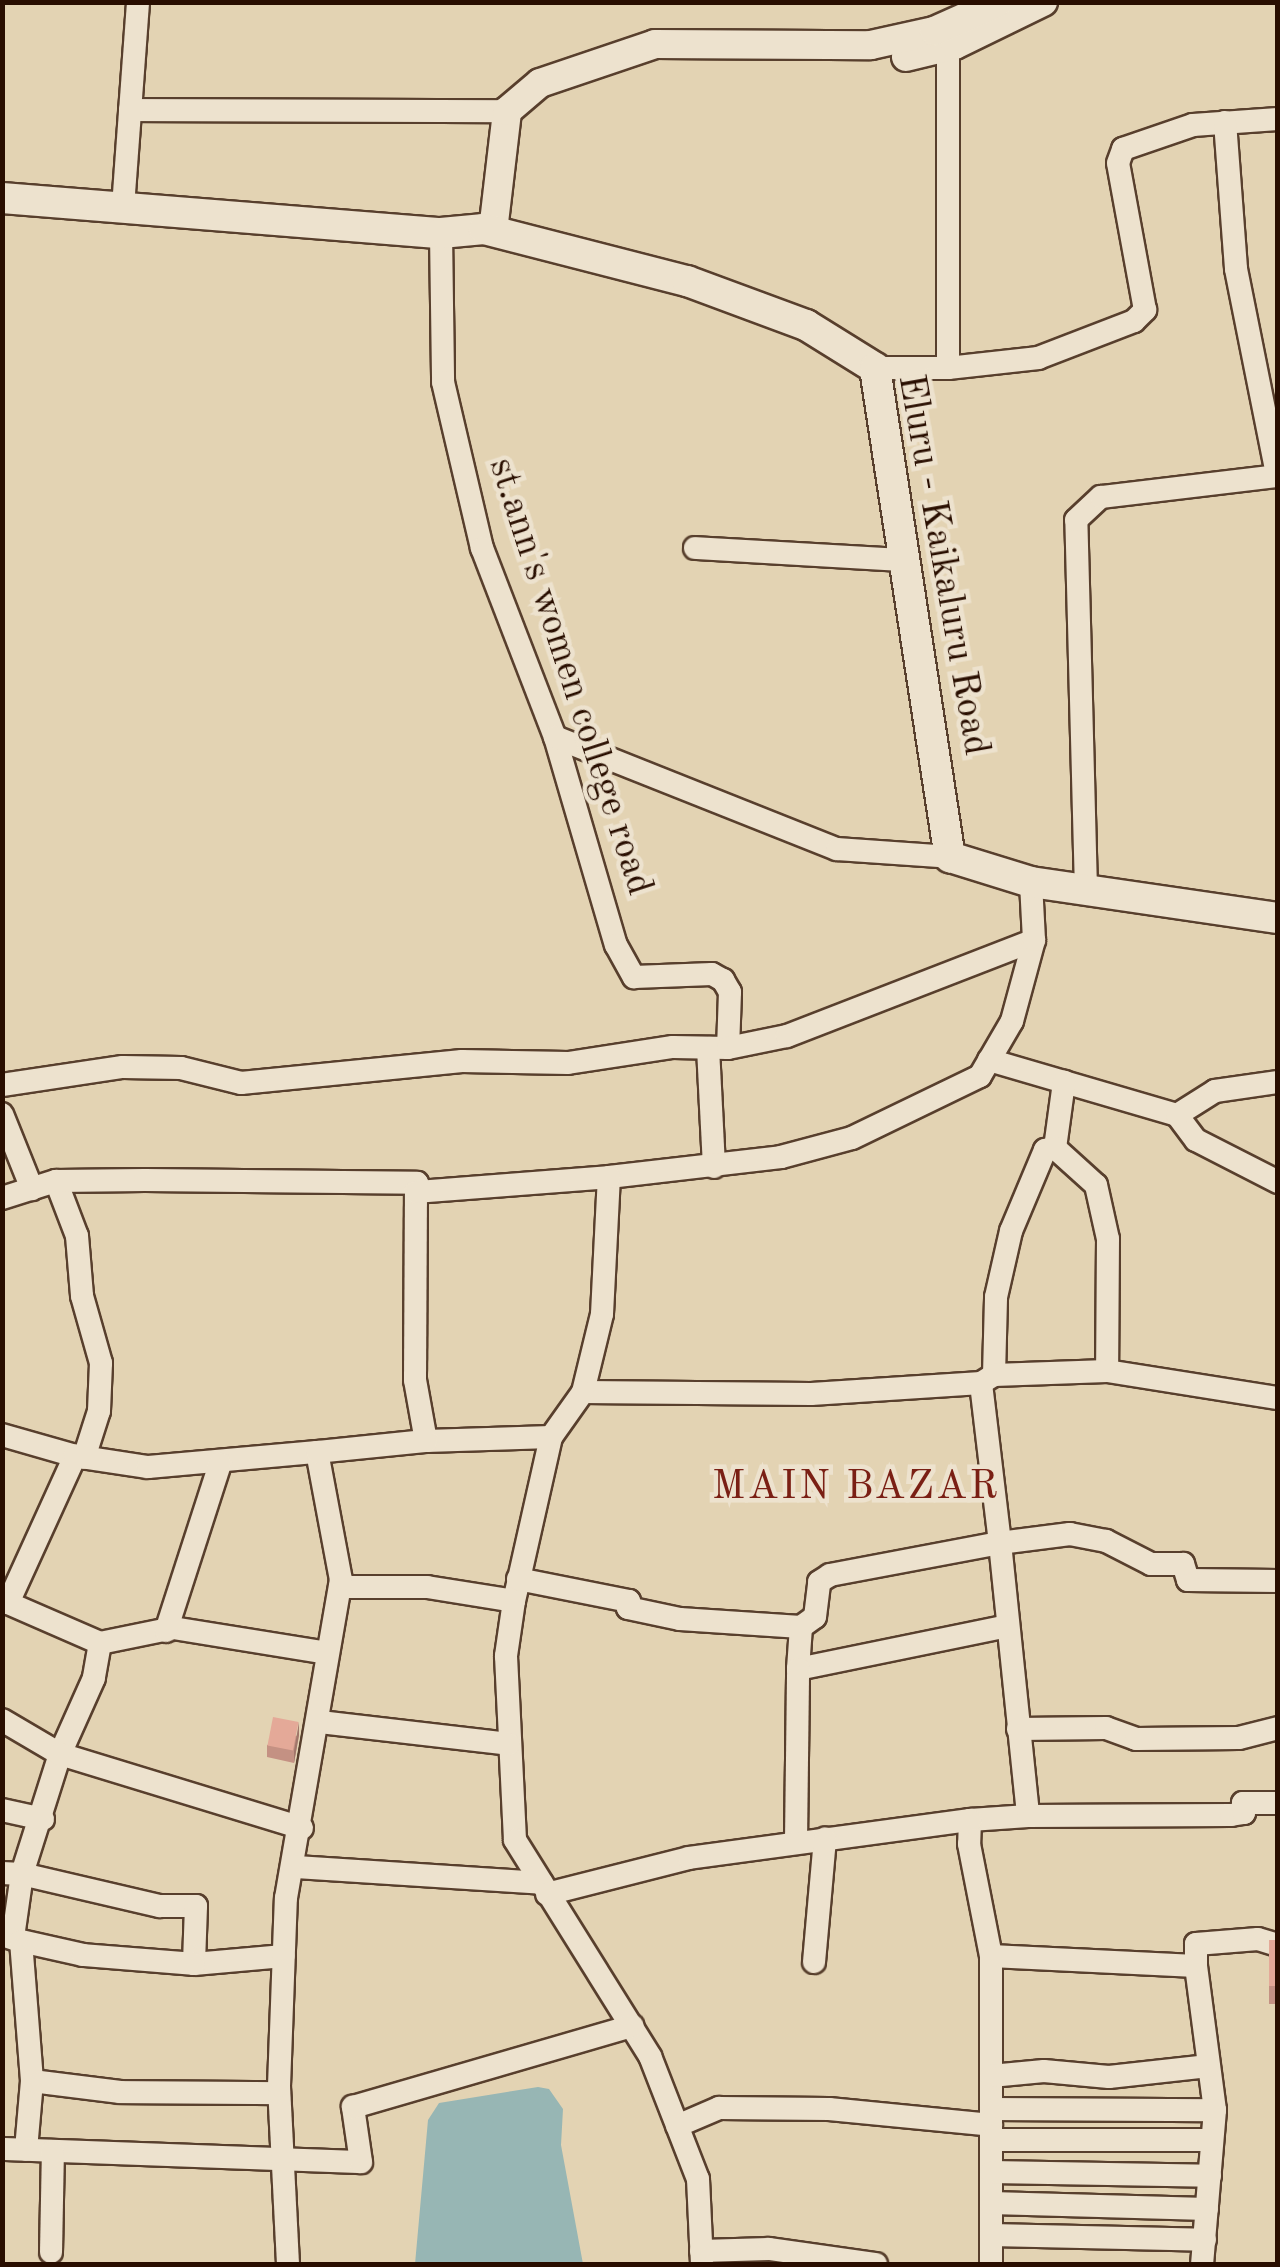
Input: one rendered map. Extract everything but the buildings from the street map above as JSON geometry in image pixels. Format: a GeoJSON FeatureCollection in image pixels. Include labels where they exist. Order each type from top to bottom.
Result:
{"type":"FeatureCollection","features":[{"type":"Feature","properties":{"kind":"main road","name":"Eluru - Kaikaluru Road"},"geometry":{"type":"LineString","coordinates":[[2,198],[442,233],[493,232],[687,281],[806,325],[875,368],[950,857]]}},
{"type":"Feature","properties":{"kind":"main road"},"geometry":{"type":"LineString","coordinates":[[950,857],[1031,882],[1278,918]]}},
{"type":"Feature","properties":{"kind":"street"},"geometry":{"type":"LineString","coordinates":[[122,206],[138,2]]}},
{"type":"Feature","properties":{"kind":"street"},"geometry":{"type":"LineString","coordinates":[[130,110],[507,111],[540,82],[655,44],[871,45],[934,31],[999,2]]}},
{"type":"Feature","properties":{"kind":"street"},"geometry":{"type":"LineString","coordinates":[[621,53],[652,60],[887,61],[948,47],[1043,2]]}},
{"type":"Feature","properties":{"kind":"street"},"geometry":{"type":"LineString","coordinates":[[948,47],[948,368]]}},
{"type":"Feature","properties":{"kind":"street"},"geometry":{"type":"LineString","coordinates":[[493,232],[507,111]]}},
{"type":"Feature","properties":{"kind":"street"},"geometry":{"type":"LineString","coordinates":[[875,368],[948,368],[1038,358],[1134,321],[1145,310],[1121,153],[1193,126],[1278,119]]}},
{"type":"Feature","properties":{"kind":"street"},"geometry":{"type":"LineString","coordinates":[[1086,890],[1076,520],[1101,496],[1277,475],[1236,269],[1225,122]]}},
{"type":"Feature","properties":{"kind":"street","name":"st.ann's women college road"},"geometry":{"type":"LineString","coordinates":[[442,233],[443,382],[482,548],[555,738],[624,968],[634,977],[712,974],[723,980],[730,992],[718,1048]]}},
{"type":"Feature","properties":{"kind":"street"},"geometry":{"type":"LineString","coordinates":[[1256,363],[1278,351]]}},
{"type":"Feature","properties":{"kind":"street"},"geometry":{"type":"LineString","coordinates":[[695,548],[904,560]]}},
{"type":"Feature","properties":{"kind":"street"},"geometry":{"type":"LineString","coordinates":[[555,738],[837,849],[950,857]]}},
{"type":"Feature","properties":{"kind":"street"},"geometry":{"type":"LineString","coordinates":[[416,1192],[714,1166],[852,1138],[980,1076],[1012,1021],[1034,940],[1031,882]]}},
{"type":"Feature","properties":{"kind":"street"},"geometry":{"type":"LineString","coordinates":[[2,1085],[123,1066],[181,1068],[241,1082],[462,1060],[568,1063],[718,1048],[787,1036],[1034,940]]}},
{"type":"Feature","properties":{"kind":"street"},"geometry":{"type":"LineString","coordinates":[[714,1166],[718,1048]]}},
{"type":"Feature","properties":{"kind":"street"},"geometry":{"type":"LineString","coordinates":[[990,1060],[1177,1114],[1196,1140],[1278,1182]]}},
{"type":"Feature","properties":{"kind":"street"},"geometry":{"type":"LineString","coordinates":[[1055,1148],[1064,1082]]}},
{"type":"Feature","properties":{"kind":"street"},"geometry":{"type":"LineString","coordinates":[[1177,1114],[1215,1090],[1278,1082]]}},
{"type":"Feature","properties":{"kind":"street"},"geometry":{"type":"LineString","coordinates":[[2,1114],[32,1189]]}},
{"type":"Feature","properties":{"kind":"street"},"geometry":{"type":"LineString","coordinates":[[1055,1148],[1096,1184],[1108,1238],[1107,1371]]}},
{"type":"Feature","properties":{"kind":"street"},"geometry":{"type":"LineString","coordinates":[[1028,1816],[1007,1626],[988,1379],[996,1298],[1011,1231],[1045,1150],[1055,1148]]}},
{"type":"Feature","properties":{"kind":"street"},"geometry":{"type":"LineString","coordinates":[[610,1177],[602,1314],[584,1392],[552,1437],[516,1590],[506,1656],[515,1840],[632,2026],[677,2126],[698,2179],[702,2258],[769,2249],[876,2264]]}},
{"type":"Feature","properties":{"kind":"street"},"geometry":{"type":"LineString","coordinates":[[56,1181],[77,1236],[82,1296],[101,1363],[99,1411],[80,1457],[5,1602],[100,1642],[166,1630],[229,1634],[328,1654]]}},
{"type":"Feature","properties":{"kind":"street"},"geometry":{"type":"LineString","coordinates":[[2,1198],[56,1181],[417,1183],[415,1380],[426,1441]]}},
{"type":"Feature","properties":{"kind":"street"},"geometry":{"type":"LineString","coordinates":[[584,1392],[811,1394],[1107,1371],[1278,1398]]}},
{"type":"Feature","properties":{"kind":"street"},"geometry":{"type":"LineString","coordinates":[[2,1435],[80,1457],[148,1467],[220,1464],[426,1441],[552,1437]]}},
{"type":"Feature","properties":{"kind":"street"},"geometry":{"type":"LineString","coordinates":[[288,2264],[279,2093],[286,1898],[296,1866],[340,1587],[317,1452]]}},
{"type":"Feature","properties":{"kind":"street"},"geometry":{"type":"LineString","coordinates":[[166,1630],[193,1530],[220,1464]]}},
{"type":"Feature","properties":{"kind":"street"},"geometry":{"type":"LineString","coordinates":[[340,1587],[516,1590],[629,1601],[628,1608],[680,1619],[801,1627],[814,1617],[819,1582],[830,1575],[1000,1542],[1070,1534],[1106,1541],[1151,1564],[1183,1564],[1188,1580],[1278,1580]]}},
{"type":"Feature","properties":{"kind":"street"},"geometry":{"type":"LineString","coordinates":[[798,1668],[1007,1626]]}},
{"type":"Feature","properties":{"kind":"street"},"geometry":{"type":"LineString","coordinates":[[796,1841],[801,1627]]}},
{"type":"Feature","properties":{"kind":"street"},"geometry":{"type":"LineString","coordinates":[[100,1642],[94,1678],[60,1754],[43,1820],[12,1873],[12,1938],[32,2082],[14,2150],[361,2162],[353,2107],[632,2026]]}},
{"type":"Feature","properties":{"kind":"street"},"geometry":{"type":"LineString","coordinates":[[3,1720],[60,1754],[302,1828]]}},
{"type":"Feature","properties":{"kind":"street"},"geometry":{"type":"LineString","coordinates":[[320,1722],[510,1744]]}},
{"type":"Feature","properties":{"kind":"street"},"geometry":{"type":"LineString","coordinates":[[1018,1729],[1106,1728],[1136,1739],[1239,1738],[1278,1728]]}},
{"type":"Feature","properties":{"kind":"street"},"geometry":{"type":"LineString","coordinates":[[296,1866],[544,1888],[796,1841],[970,1820],[1231,1815],[1244,1813],[1243,1804],[1278,1803]]}},
{"type":"Feature","properties":{"kind":"street"},"geometry":{"type":"LineString","coordinates":[[2,1810],[43,1820]]}},
{"type":"Feature","properties":{"kind":"street"},"geometry":{"type":"LineString","coordinates":[[970,1820],[991,1956],[992,2264]]}},
{"type":"Feature","properties":{"kind":"street"},"geometry":{"type":"LineString","coordinates":[[814,1962],[825,1838]]}},
{"type":"Feature","properties":{"kind":"street"},"geometry":{"type":"LineString","coordinates":[[12,1873],[160,1906],[196,1906],[194,1964]]}},
{"type":"Feature","properties":{"kind":"street"},"geometry":{"type":"LineString","coordinates":[[12,1938],[83,1955],[194,1964],[284,1956]]}},
{"type":"Feature","properties":{"kind":"street"},"geometry":{"type":"LineString","coordinates":[[1202,2264],[1215,2110],[1196,1944],[1258,1939],[1278,1946]]}},
{"type":"Feature","properties":{"kind":"street"},"geometry":{"type":"LineString","coordinates":[[991,1956],[1196,1966]]}},
{"type":"Feature","properties":{"kind":"street"},"geometry":{"type":"LineString","coordinates":[[991,2076],[1044,2071],[1109,2077],[1208,2066]]}},
{"type":"Feature","properties":{"kind":"street"},"geometry":{"type":"LineString","coordinates":[[32,2082],[120,2092],[279,2093]]}},
{"type":"Feature","properties":{"kind":"street"},"geometry":{"type":"LineString","coordinates":[[677,2126],[719,2108],[830,2110],[1212,2140]]}},
{"type":"Feature","properties":{"kind":"street"},"geometry":{"type":"LineString","coordinates":[[990,2124],[1215,2110]]}},
{"type":"Feature","properties":{"kind":"street"},"geometry":{"type":"LineString","coordinates":[[51,2252],[53,2151]]}},
{"type":"Feature","properties":{"kind":"street"},"geometry":{"type":"LineString","coordinates":[[991,2172],[1210,2176]]}},
{"type":"Feature","properties":{"kind":"street"},"geometry":{"type":"LineString","coordinates":[[991,2202],[1207,2208]]}},
{"type":"Feature","properties":{"kind":"street"},"geometry":{"type":"LineString","coordinates":[[991,2235],[1204,2240]]}},
{"type":"Feature","properties":{"kind":"water"},"geometry":{"type":"Polygon","coordinates":[[[538,2087],[549,2089],[563,2109],[561,2145],[583,2264],[415,2264],[428,2120],[439,2103],[538,2087]]]}},
{"type":"Feature","properties":{"kind":"district","name":"MAIN BAZAR"},"geometry":{"type":"Point","coordinates":[856,1488]}}]}
